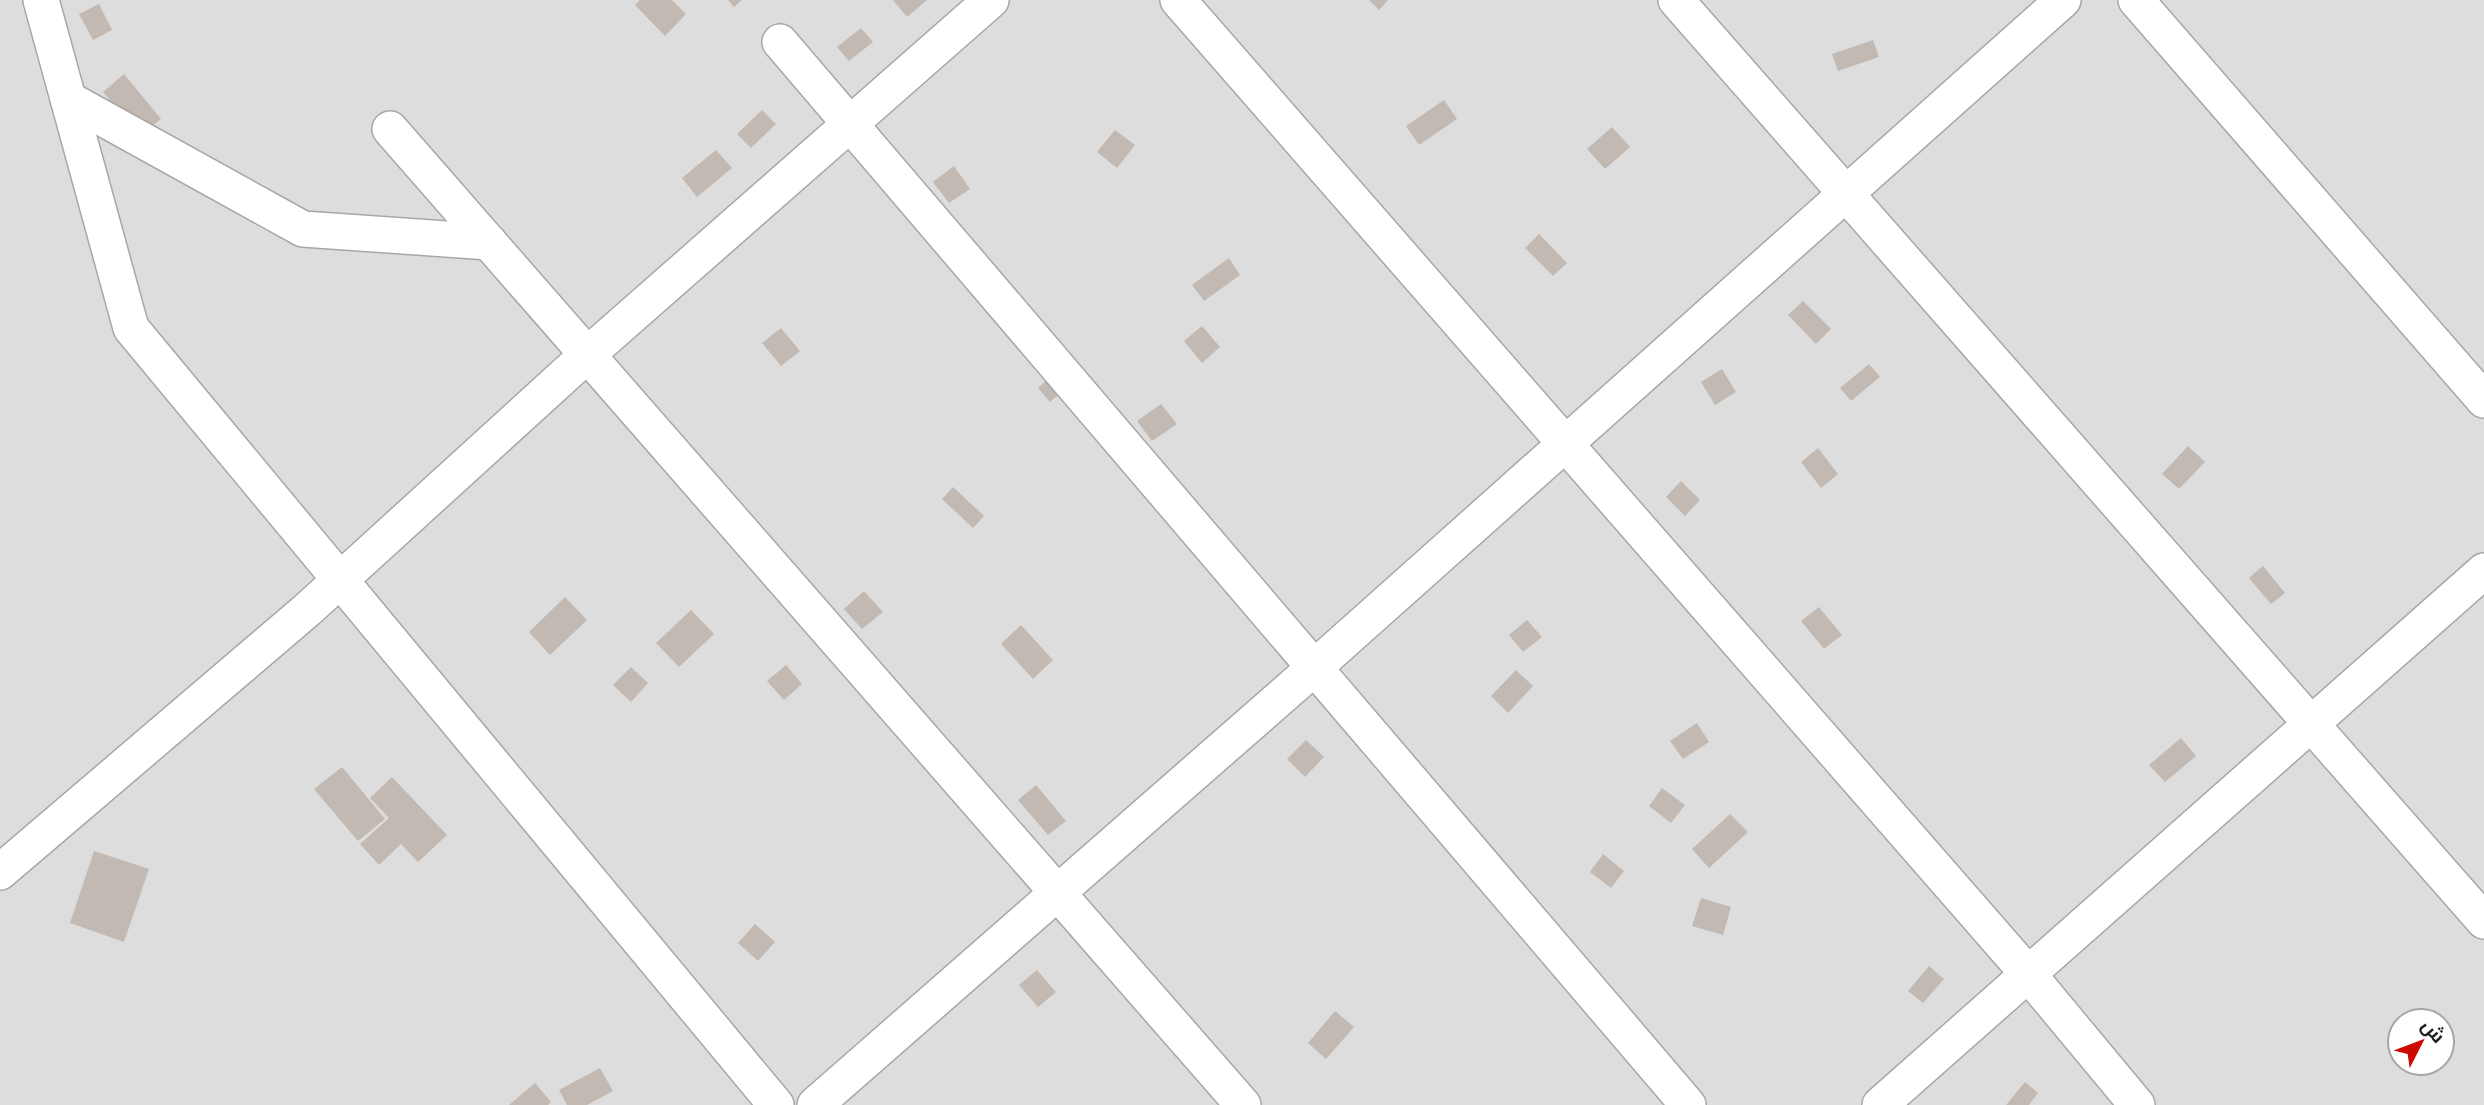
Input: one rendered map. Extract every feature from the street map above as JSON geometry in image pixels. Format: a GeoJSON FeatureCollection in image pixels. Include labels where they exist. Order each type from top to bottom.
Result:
{"type":"FeatureCollection","features":[{"type":"Feature","properties":{"kind":"street"},"geometry":{"type":"LineString","coordinates":[[41,0],[131,328],[776,1105]]}},
{"type":"Feature","properties":{"kind":"street"},"geometry":{"type":"LineString","coordinates":[[0,872],[307,610],[587,355],[991,0]]}},
{"type":"Feature","properties":{"kind":"street"},"geometry":{"type":"LineString","coordinates":[[1178,0],[2029,975],[2137,1105]]}},
{"type":"Feature","properties":{"kind":"street"},"geometry":{"type":"LineString","coordinates":[[1676,0],[2484,921]]}},
{"type":"Feature","properties":{"kind":"street"},"geometry":{"type":"LineString","coordinates":[[814,1105],[1314,667],[2063,0]]}},
{"type":"Feature","properties":{"kind":"street"},"geometry":{"type":"LineString","coordinates":[[2136,0],[2484,400]]}},
{"type":"Feature","properties":{"kind":"street"},"geometry":{"type":"LineString","coordinates":[[780,42],[1688,1105]]}},
{"type":"Feature","properties":{"kind":"street"},"geometry":{"type":"LineString","coordinates":[[68,99],[303,229],[489,242]]}},
{"type":"Feature","properties":{"kind":"street"},"geometry":{"type":"LineString","coordinates":[[390,129],[1243,1105]]}},
{"type":"Feature","properties":{"kind":"street"},"geometry":{"type":"LineString","coordinates":[[1880,1105],[2484,570]]}},
{"type":"Feature","properties":{"kind":"shaded area"},"geometry":{"type":"Polygon","coordinates":[[[0,0],[2484,0],[2484,1105],[0,1105],[0,0]]]}},
{"type":"Feature","properties":{"kind":"building"},"geometry":{"type":"Polygon","coordinates":[[[640,0],[672,0],[686,14],[665,36],[635,5],[640,0]]]}},
{"type":"Feature","properties":{"kind":"building"},"geometry":{"type":"Polygon","coordinates":[[[728,0],[742,0],[734,7],[728,0]]]}},
{"type":"Feature","properties":{"kind":"building"},"geometry":{"type":"Polygon","coordinates":[[[893,0],[927,0],[907,17],[893,0]]]}},
{"type":"Feature","properties":{"kind":"building"},"geometry":{"type":"Polygon","coordinates":[[[1369,0],[1388,0],[1379,10],[1369,0]]]}},
{"type":"Feature","properties":{"kind":"building"},"geometry":{"type":"Polygon","coordinates":[[[99,4],[112,30],[93,40],[79,14],[99,4]]]}},
{"type":"Feature","properties":{"kind":"building"},"geometry":{"type":"Polygon","coordinates":[[[861,28],[873,42],[849,61],[837,47],[861,28]]]}},
{"type":"Feature","properties":{"kind":"building"},"geometry":{"type":"Polygon","coordinates":[[[1873,40],[1879,57],[1838,71],[1832,54],[1873,40]]]}},
{"type":"Feature","properties":{"kind":"building"},"geometry":{"type":"Polygon","coordinates":[[[124,74],[161,119],[140,136],[103,92],[124,74]]]}},
{"type":"Feature","properties":{"kind":"building"},"geometry":{"type":"Polygon","coordinates":[[[1444,100],[1457,119],[1419,145],[1406,126],[1444,100]]]}},
{"type":"Feature","properties":{"kind":"building"},"geometry":{"type":"Polygon","coordinates":[[[762,110],[776,124],[751,148],[737,134],[762,110]]]}},
{"type":"Feature","properties":{"kind":"building"},"geometry":{"type":"Polygon","coordinates":[[[1612,127],[1630,147],[1605,169],[1587,149],[1612,127]]]}},
{"type":"Feature","properties":{"kind":"building"},"geometry":{"type":"Polygon","coordinates":[[[1115,130],[1135,145],[1117,168],[1097,152],[1115,130]]]}},
{"type":"Feature","properties":{"kind":"building"},"geometry":{"type":"Polygon","coordinates":[[[716,150],[732,168],[697,197],[682,178],[716,150]]]}},
{"type":"Feature","properties":{"kind":"building"},"geometry":{"type":"Polygon","coordinates":[[[954,166],[970,189],[949,203],[933,182],[954,166]]]}},
{"type":"Feature","properties":{"kind":"building"},"geometry":{"type":"Polygon","coordinates":[[[1539,234],[1567,263],[1553,276],[1525,248],[1539,234]]]}},
{"type":"Feature","properties":{"kind":"building"},"geometry":{"type":"Polygon","coordinates":[[[1229,258],[1240,275],[1204,301],[1192,285],[1229,258]]]}},
{"type":"Feature","properties":{"kind":"building"},"geometry":{"type":"Polygon","coordinates":[[[1803,301],[1831,329],[1816,344],[1788,315],[1803,301]]]}},
{"type":"Feature","properties":{"kind":"building"},"geometry":{"type":"Polygon","coordinates":[[[1202,326],[1220,347],[1202,363],[1184,341],[1202,326]]]}},
{"type":"Feature","properties":{"kind":"building"},"geometry":{"type":"Polygon","coordinates":[[[781,328],[800,351],[781,366],[762,343],[781,328]]]}},
{"type":"Feature","properties":{"kind":"building"},"geometry":{"type":"Polygon","coordinates":[[[1066,364],[1077,378],[1050,402],[1038,388],[1066,364]]]}},
{"type":"Feature","properties":{"kind":"building"},"geometry":{"type":"Polygon","coordinates":[[[1869,364],[1880,377],[1851,401],[1840,388],[1869,364]]]}},
{"type":"Feature","properties":{"kind":"building"},"geometry":{"type":"Polygon","coordinates":[[[1722,369],[1736,392],[1715,405],[1701,382],[1722,369]]]}},
{"type":"Feature","properties":{"kind":"building"},"geometry":{"type":"Polygon","coordinates":[[[1161,404],[1177,424],[1152,441],[1137,421],[1161,404]]]}},
{"type":"Feature","properties":{"kind":"building"},"geometry":{"type":"Polygon","coordinates":[[[2188,446],[2205,462],[2179,489],[2162,474],[2188,446]]]}},
{"type":"Feature","properties":{"kind":"building"},"geometry":{"type":"Polygon","coordinates":[[[1818,448],[1838,474],[1821,488],[1801,462],[1818,448]]]}},
{"type":"Feature","properties":{"kind":"building"},"geometry":{"type":"Polygon","coordinates":[[[1681,481],[1700,500],[1685,516],[1666,497],[1681,481]]]}},
{"type":"Feature","properties":{"kind":"building"},"geometry":{"type":"Polygon","coordinates":[[[953,487],[984,516],[973,528],[942,499],[953,487]]]}},
{"type":"Feature","properties":{"kind":"building"},"geometry":{"type":"Polygon","coordinates":[[[2263,566],[2285,593],[2271,604],[2249,578],[2263,566]]]}},
{"type":"Feature","properties":{"kind":"building"},"geometry":{"type":"Polygon","coordinates":[[[864,591],[883,612],[862,629],[844,609],[864,591]]]}},
{"type":"Feature","properties":{"kind":"building"},"geometry":{"type":"Polygon","coordinates":[[[565,597],[587,620],[550,655],[529,632],[565,597]]]}},
{"type":"Feature","properties":{"kind":"building"},"geometry":{"type":"Polygon","coordinates":[[[1819,607],[1842,635],[1824,649],[1801,621],[1819,607]]]}},
{"type":"Feature","properties":{"kind":"building"},"geometry":{"type":"Polygon","coordinates":[[[691,610],[714,634],[679,667],[656,643],[691,610]]]}},
{"type":"Feature","properties":{"kind":"building"},"geometry":{"type":"Polygon","coordinates":[[[1527,620],[1542,637],[1523,652],[1509,635],[1527,620]]]}},
{"type":"Feature","properties":{"kind":"building"},"geometry":{"type":"Polygon","coordinates":[[[1021,625],[1053,660],[1033,679],[1001,644],[1021,625]]]}},
{"type":"Feature","properties":{"kind":"building"},"geometry":{"type":"Polygon","coordinates":[[[786,665],[802,684],[784,700],[767,681],[786,665]]]}},
{"type":"Feature","properties":{"kind":"building"},"geometry":{"type":"Polygon","coordinates":[[[631,667],[648,683],[631,702],[613,685],[631,667]]]}},
{"type":"Feature","properties":{"kind":"building"},"geometry":{"type":"Polygon","coordinates":[[[1516,670],[1533,686],[1508,713],[1491,696],[1516,670]]]}},
{"type":"Feature","properties":{"kind":"building"},"geometry":{"type":"Polygon","coordinates":[[[1697,723],[1709,742],[1683,759],[1670,741],[1697,723]]]}},
{"type":"Feature","properties":{"kind":"building"},"geometry":{"type":"Polygon","coordinates":[[[2181,738],[2196,756],[2165,782],[2149,765],[2181,738]]]}},
{"type":"Feature","properties":{"kind":"building"},"geometry":{"type":"Polygon","coordinates":[[[1306,740],[1324,757],[1305,777],[1287,759],[1306,740]]]}},
{"type":"Feature","properties":{"kind":"building"},"geometry":{"type":"Polygon","coordinates":[[[342,767],[385,819],[358,841],[314,789],[342,767]]]}},
{"type":"Feature","properties":{"kind":"building"},"geometry":{"type":"Polygon","coordinates":[[[392,777],[447,835],[418,862],[401,844],[379,865],[360,844],[389,818],[370,798],[392,777]]]}},
{"type":"Feature","properties":{"kind":"building"},"geometry":{"type":"Polygon","coordinates":[[[1036,785],[1066,821],[1048,835],[1018,800],[1036,785]]]}},
{"type":"Feature","properties":{"kind":"building"},"geometry":{"type":"Polygon","coordinates":[[[1662,788],[1685,805],[1671,823],[1649,806],[1662,788]]]}},
{"type":"Feature","properties":{"kind":"building"},"geometry":{"type":"Polygon","coordinates":[[[1730,814],[1748,832],[1709,868],[1692,849],[1730,814]]]}},
{"type":"Feature","properties":{"kind":"building"},"geometry":{"type":"Polygon","coordinates":[[[94,851],[149,869],[124,942],[70,923],[94,851]]]}},
{"type":"Feature","properties":{"kind":"building"},"geometry":{"type":"Polygon","coordinates":[[[1603,854],[1624,871],[1611,888],[1590,872],[1603,854]]]}},
{"type":"Feature","properties":{"kind":"building"},"geometry":{"type":"Polygon","coordinates":[[[1701,898],[1731,907],[1723,935],[1692,926],[1701,898]]]}},
{"type":"Feature","properties":{"kind":"building"},"geometry":{"type":"Polygon","coordinates":[[[755,924],[775,942],[758,961],[738,943],[755,924]]]}},
{"type":"Feature","properties":{"kind":"building"},"geometry":{"type":"Polygon","coordinates":[[[1929,966],[1944,979],[1923,1003],[1908,991],[1929,966]]]}},
{"type":"Feature","properties":{"kind":"building"},"geometry":{"type":"Polygon","coordinates":[[[1037,970],[1056,992],[1038,1007],[1019,985],[1037,970]]]}},
{"type":"Feature","properties":{"kind":"building"},"geometry":{"type":"Polygon","coordinates":[[[1335,1011],[1354,1027],[1326,1059],[1308,1043],[1335,1011]]]}},
{"type":"Feature","properties":{"kind":"building"},"geometry":{"type":"Polygon","coordinates":[[[600,1068],[613,1091],[587,1105],[567,1105],[559,1090],[600,1068]]]}},
{"type":"Feature","properties":{"kind":"building"},"geometry":{"type":"Polygon","coordinates":[[[2025,1082],[2038,1093],[2029,1105],[2006,1105],[2025,1082]]]}},
{"type":"Feature","properties":{"kind":"building"},"geometry":{"type":"Polygon","coordinates":[[[535,1083],[551,1102],[548,1105],[509,1105],[535,1083]]]}}]}
